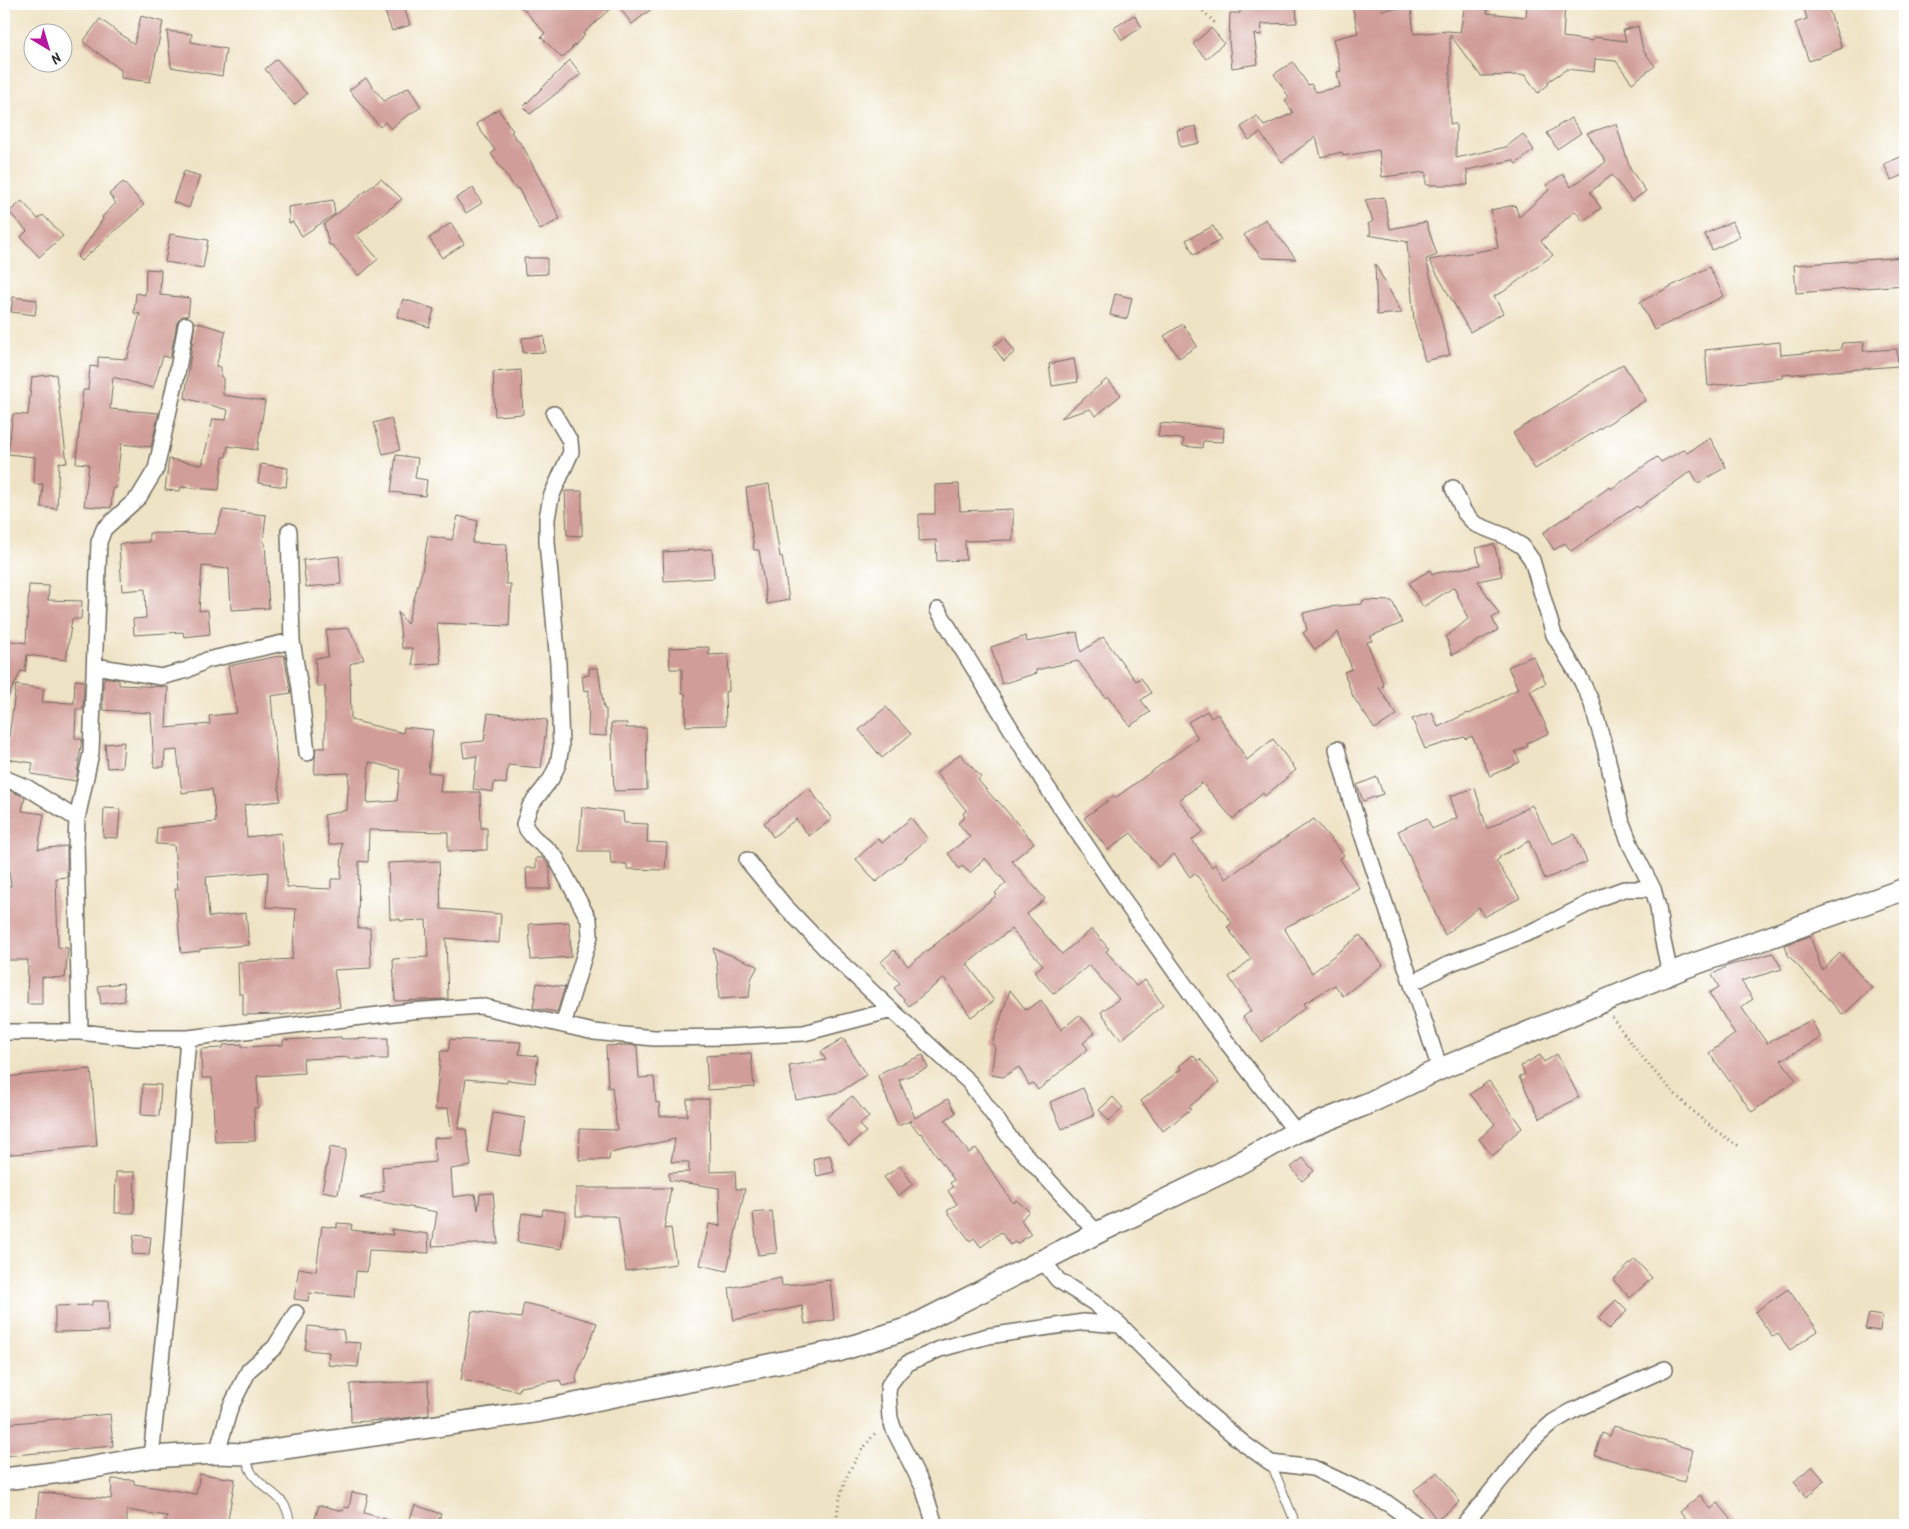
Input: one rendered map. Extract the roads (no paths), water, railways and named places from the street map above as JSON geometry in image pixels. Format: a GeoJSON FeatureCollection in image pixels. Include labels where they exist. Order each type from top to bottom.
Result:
{"type":"FeatureCollection","features":[{"type":"Feature","properties":{"kind":"street"},"geometry":{"type":"LineString","coordinates":[[80,1032],[76,876],[77,819],[90,753],[99,542],[104,529],[139,497],[156,469],[186,325]]}},
{"type":"Feature","properties":{"kind":"street"},"geometry":{"type":"LineString","coordinates":[[554,414],[570,441],[571,452],[551,497],[547,518],[547,542],[558,663],[561,747],[558,764],[551,779],[530,806],[524,824],[532,837],[550,850],[556,858],[589,920],[590,936],[563,1025]]}},
{"type":"Feature","properties":{"kind":"street"},"geometry":{"type":"LineString","coordinates":[[1453,488],[1464,512],[1475,524],[1505,536],[1522,546],[1532,560],[1554,635],[1581,680],[1591,701],[1605,748],[1622,823],[1652,889],[1658,907],[1670,974]]}},
{"type":"Feature","properties":{"kind":"street"},"geometry":{"type":"LineString","coordinates":[[289,531],[292,642],[300,688],[307,753]]}},
{"type":"Feature","properties":{"kind":"street"},"geometry":{"type":"LineString","coordinates":[[938,610],[1045,784],[1110,880],[1212,1023],[1296,1132]]}},
{"type":"Feature","properties":{"kind":"street"},"geometry":{"type":"LineString","coordinates":[[95,666],[161,677],[187,670],[207,660],[292,642]]}},
{"type":"Feature","properties":{"kind":"street"},"geometry":{"type":"LineString","coordinates":[[1338,748],[1350,801],[1440,1069]]}},
{"type":"Feature","properties":{"kind":"street"},"geometry":{"type":"LineString","coordinates":[[4,778],[28,788],[77,819]]}},
{"type":"Feature","properties":{"kind":"street"},"geometry":{"type":"LineString","coordinates":[[747,860],[784,905],[826,949],[970,1082],[1010,1138],[1097,1233]]}},
{"type":"Feature","properties":{"kind":"street"},"geometry":{"type":"LineString","coordinates":[[4,1479],[77,1470],[151,1457],[217,1453],[244,1454],[540,1411],[838,1351],[909,1328],[1227,1170],[1296,1132],[1369,1103],[1440,1069],[1670,974],[1905,888]]}},
{"type":"Feature","properties":{"kind":"street"},"geometry":{"type":"LineString","coordinates":[[1412,983],[1451,963],[1538,929],[1602,897],[1624,889],[1652,889]]}},
{"type":"Feature","properties":{"kind":"street"},"geometry":{"type":"LineString","coordinates":[[4,1032],[80,1032],[135,1038],[188,1038],[411,1011],[480,1006],[594,1032],[654,1038],[726,1037],[804,1033],[892,1010]]}},
{"type":"Feature","properties":{"kind":"street"},"geometry":{"type":"LineString","coordinates":[[151,1457],[169,1283],[188,1038]]}},
{"type":"Feature","properties":{"kind":"street"},"geometry":{"type":"LineString","coordinates":[[1043,1261],[1058,1280],[1094,1303],[1120,1325],[1206,1412],[1243,1443],[1271,1463],[1313,1468],[1387,1503],[1418,1525]]}},
{"type":"Feature","properties":{"kind":"street"},"geometry":{"type":"LineString","coordinates":[[217,1453],[230,1408],[249,1370],[275,1347],[296,1313]]}},
{"type":"Feature","properties":{"kind":"street"},"geometry":{"type":"LineString","coordinates":[[935,1525],[923,1487],[894,1430],[890,1418],[888,1392],[898,1373],[908,1363],[940,1349],[988,1336],[1084,1322],[1120,1325]]}},
{"type":"Feature","properties":{"kind":"street"},"geometry":{"type":"LineString","coordinates":[[1464,1525],[1533,1440],[1553,1422],[1572,1411],[1665,1369]]}},
{"type":"Feature","properties":{"kind":"lane"},"geometry":{"type":"LineString","coordinates":[[244,1454],[254,1477],[283,1502],[288,1512],[290,1525]]}},
{"type":"Feature","properties":{"kind":"lane"},"geometry":{"type":"LineString","coordinates":[[1271,1463],[1293,1516],[1294,1525]]}}]}
